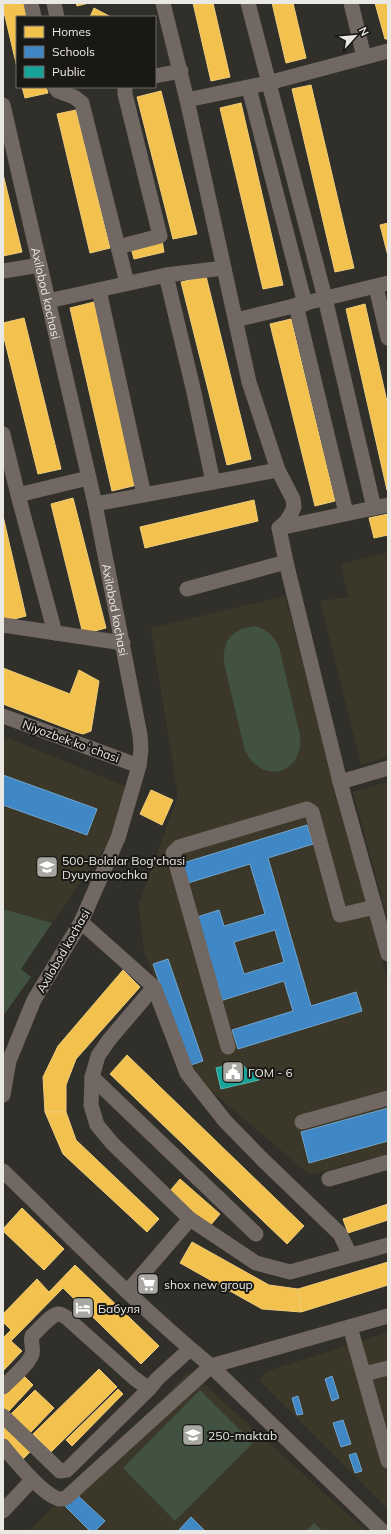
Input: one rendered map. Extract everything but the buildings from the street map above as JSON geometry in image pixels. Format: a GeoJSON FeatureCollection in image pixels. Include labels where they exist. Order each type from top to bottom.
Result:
{"type":"FeatureCollection","features":[{"type":"Feature","properties":{"kind":"street"},"geometry":{"type":"LineString","coordinates":[[31,3],[34,16]]}},
{"type":"Feature","properties":{"kind":"street"},"geometry":{"type":"LineString","coordinates":[[54,3],[57,16]]}},
{"type":"Feature","properties":{"kind":"street"},"geometry":{"type":"LineString","coordinates":[[163,3],[187,100],[249,382],[278,470],[293,499],[294,507],[286,522],[279,528]]}},
{"type":"Feature","properties":{"kind":"street"},"geometry":{"type":"LineString","coordinates":[[248,3],[381,506],[279,528]]}},
{"type":"Feature","properties":{"kind":"street"},"geometry":{"type":"LineString","coordinates":[[350,3],[364,58]]}},
{"type":"Feature","properties":{"kind":"street"},"geometry":{"type":"LineString","coordinates":[[187,100],[249,88],[388,51]]}},
{"type":"Feature","properties":{"kind":"street"},"geometry":{"type":"LineString","coordinates":[[156,76],[180,71]]}},
{"type":"Feature","properties":{"kind":"street"},"geometry":{"type":"LineString","coordinates":[[56,88],[58,91],[74,97],[82,103],[127,283]]}},
{"type":"Feature","properties":{"kind":"street"},"geometry":{"type":"LineString","coordinates":[[118,247],[160,236],[125,94],[125,88]]}},
{"type":"Feature","properties":{"kind":"street"},"geometry":{"type":"LineString","coordinates":[[249,88],[301,305],[346,513]]}},
{"type":"Feature","properties":{"kind":"street","name":"Axilobod kochasi"},"geometry":{"type":"LineString","coordinates":[[3,105],[5,126],[40,265],[95,504],[123,643],[140,735],[141,750],[139,766],[118,838],[81,922],[34,1000],[9,1061],[3,1095]]}},
{"type":"Feature","properties":{"kind":"street"},"geometry":{"type":"LineString","coordinates":[[3,271],[40,265]]}},
{"type":"Feature","properties":{"kind":"street"},"geometry":{"type":"LineString","coordinates":[[48,301],[166,275],[224,268]]}},
{"type":"Feature","properties":{"kind":"street"},"geometry":{"type":"LineString","coordinates":[[166,275],[193,388],[213,482]]}},
{"type":"Feature","properties":{"kind":"street"},"geometry":{"type":"LineString","coordinates":[[236,320],[382,285],[388,338]]}},
{"type":"Feature","properties":{"kind":"street"},"geometry":{"type":"LineString","coordinates":[[99,290],[144,495]]}},
{"type":"Feature","properties":{"kind":"street"},"geometry":{"type":"LineString","coordinates":[[3,434],[55,633]]}},
{"type":"Feature","properties":{"kind":"street"},"geometry":{"type":"LineString","coordinates":[[95,504],[278,470]]}},
{"type":"Feature","properties":{"kind":"street"},"geometry":{"type":"LineString","coordinates":[[18,495],[88,478]]}},
{"type":"Feature","properties":{"kind":"street"},"geometry":{"type":"LineString","coordinates":[[279,528],[340,782],[388,954]]}},
{"type":"Feature","properties":{"kind":"street"},"geometry":{"type":"LineString","coordinates":[[187,588],[286,562]]}},
{"type":"Feature","properties":{"kind":"street"},"geometry":{"type":"LineString","coordinates":[[3,625],[123,643]]}},
{"type":"Feature","properties":{"kind":"street","name":"Niyozbek koʻchasi"},"geometry":{"type":"LineString","coordinates":[[3,716],[139,766]]}},
{"type":"Feature","properties":{"kind":"street"},"geometry":{"type":"LineString","coordinates":[[340,782],[388,768]]}},
{"type":"Feature","properties":{"kind":"street"},"geometry":{"type":"LineString","coordinates":[[228,1047],[173,853],[179,847],[308,809],[312,812],[340,915],[375,907]]}},
{"type":"Feature","properties":{"kind":"street"},"geometry":{"type":"LineString","coordinates":[[81,922],[154,987],[187,1073],[225,1121],[267,1164],[340,1234],[350,1255]]}},
{"type":"Feature","properties":{"kind":"street"},"geometry":{"type":"LineString","coordinates":[[154,987],[109,1040],[98,1056],[92,1077],[90,1106],[97,1125],[112,1143],[190,1218],[256,1263],[290,1272],[388,1245]]}},
{"type":"Feature","properties":{"kind":"street"},"geometry":{"type":"LineString","coordinates":[[92,1077],[256,1234]]}},
{"type":"Feature","properties":{"kind":"street"},"geometry":{"type":"LineString","coordinates":[[302,1122],[388,1098]]}},
{"type":"Feature","properties":{"kind":"street"},"geometry":{"type":"LineString","coordinates":[[329,1179],[388,1162]]}},
{"type":"Feature","properties":{"kind":"street"},"geometry":{"type":"LineString","coordinates":[[3,1171],[128,1291],[190,1349],[211,1366],[382,1531]]}},
{"type":"Feature","properties":{"kind":"street"},"geometry":{"type":"LineString","coordinates":[[128,1291],[190,1218]]}},
{"type":"Feature","properties":{"kind":"street"},"geometry":{"type":"LineString","coordinates":[[3,1387],[30,1358],[33,1352],[32,1336],[53,1316],[62,1314],[134,1378],[149,1389]]}},
{"type":"Feature","properties":{"kind":"street"},"geometry":{"type":"LineString","coordinates":[[3,1446],[32,1480],[54,1497],[61,1499],[67,1497],[211,1366],[388,1316]]}},
{"type":"Feature","properties":{"kind":"street"},"geometry":{"type":"LineString","coordinates":[[350,1327],[388,1461]]}},
{"type":"Feature","properties":{"kind":"street"},"geometry":{"type":"LineString","coordinates":[[3,1416],[60,1471],[67,1470],[149,1389],[157,1379],[190,1349]]}},
{"type":"Feature","properties":{"kind":"street"},"geometry":{"type":"LineString","coordinates":[[364,1374],[388,1368]]}},
{"type":"Feature","properties":{"kind":"street"},"geometry":{"type":"LineString","coordinates":[[3,1511],[32,1480]]}},
{"type":"Feature","properties":{"kind":"shaded area"},"geometry":{"type":"Polygon","coordinates":[[[388,552],[388,757],[361,765],[320,601],[348,597],[341,564],[388,552]]]}},
{"type":"Feature","properties":{"kind":"shaded area"},"geometry":{"type":"Polygon","coordinates":[[[285,596],[388,983],[388,1154],[310,1175],[188,1071],[144,951],[139,904],[178,796],[151,628],[285,596]]]}},
{"type":"Feature","properties":{"kind":"shaded area","name":"500-Bolalar Bog'chasi Dyuymovochka"},"geometry":{"type":"Polygon","coordinates":[[[3,736],[125,786],[121,825],[52,923],[3,909],[3,736]]]}},
{"type":"Feature","properties":{"kind":"shaded area"},"geometry":{"type":"Polygon","coordinates":[[[388,782],[388,920],[353,792],[388,782]]]}},
{"type":"Feature","properties":{"kind":"shaded area"},"geometry":{"type":"Polygon","coordinates":[[[388,1332],[388,1509],[259,1380],[268,1371],[388,1332]]]}},
{"type":"Feature","properties":{"kind":"shaded area","name":"250-maktab"},"geometry":{"type":"Polygon","coordinates":[[[190,1371],[366,1531],[29,1531],[190,1371]]]}},
{"type":"Feature","properties":{"kind":"green space"},"geometry":{"type":"Polygon","coordinates":[[[255,626],[263,629],[269,634],[279,647],[300,735],[300,748],[296,759],[281,771],[271,772],[262,769],[253,762],[245,751],[224,663],[225,648],[230,637],[240,630],[255,626]]]}},
{"type":"Feature","properties":{"kind":"green space"},"geometry":{"type":"Polygon","coordinates":[[[3,909],[52,923],[21,969],[31,977],[3,1016],[3,909]]]}},
{"type":"Feature","properties":{"kind":"green space"},"geometry":{"type":"Polygon","coordinates":[[[200,1390],[253,1443],[175,1521],[123,1468],[200,1390]]]}},
{"type":"Feature","properties":{"kind":"green space"},"geometry":{"type":"Polygon","coordinates":[[[314,1523],[323,1531],[306,1531],[314,1523]]]}},
{"type":"Feature","properties":{"kind":"place","name":"500-Bolalar Bog'chasi Dyuymovochka"},"geometry":{"type":"Point","coordinates":[47,867]}},
{"type":"Feature","properties":{"kind":"place","name":"ГОМ - 6"},"geometry":{"type":"Point","coordinates":[233,1072]}},
{"type":"Feature","properties":{"kind":"place","name":"shox new group"},"geometry":{"type":"Point","coordinates":[148,1284]}},
{"type":"Feature","properties":{"kind":"place","name":"Бабуля"},"geometry":{"type":"Point","coordinates":[83,1308]}},
{"type":"Feature","properties":{"kind":"place","name":"250-maktab"},"geometry":{"type":"Point","coordinates":[193,1435]}}]}
